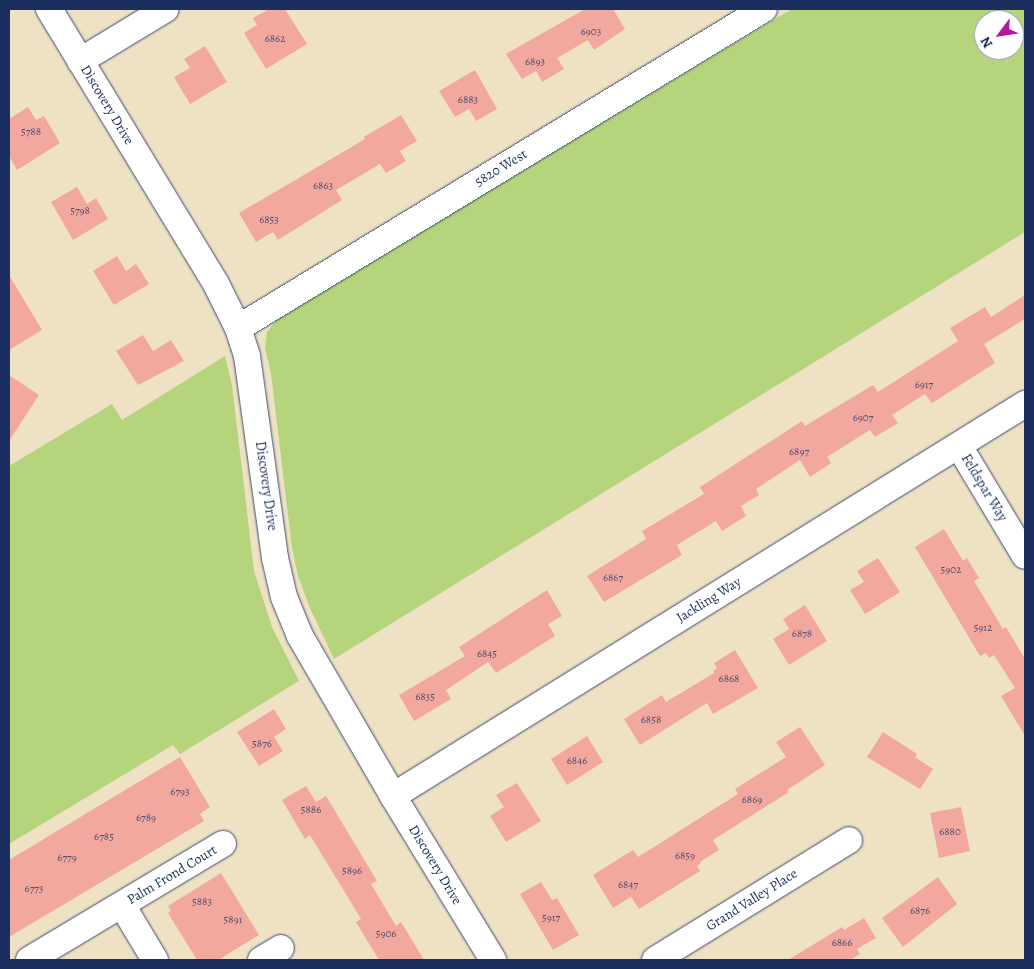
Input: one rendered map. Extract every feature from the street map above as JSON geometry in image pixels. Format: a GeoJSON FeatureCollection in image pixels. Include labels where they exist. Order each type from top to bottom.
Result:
{"type":"FeatureCollection","features":[{"type":"Feature","properties":{"kind":"street","name":"Discovery Drive"},"geometry":{"type":"LineString","coordinates":[[49,9],[216,284],[238,328],[247,356],[275,558],[284,597],[300,636],[393,796],[493,960]]}},
{"type":"Feature","properties":{"kind":"street"},"geometry":{"type":"LineString","coordinates":[[80,60],[166,9]]}},
{"type":"Feature","properties":{"kind":"street","name":"5820 West"},"geometry":{"type":"LineString","coordinates":[[238,328],[764,9]]}},
{"type":"Feature","properties":{"kind":"street","name":"Jackling Way"},"geometry":{"type":"LineString","coordinates":[[393,796],[1025,404]]}},
{"type":"Feature","properties":{"kind":"street","name":"Feldspar Way"},"geometry":{"type":"LineString","coordinates":[[959,446],[1025,556]]}},
{"type":"Feature","properties":{"kind":"street","name":"Grand Valley Place"},"geometry":{"type":"LineString","coordinates":[[655,960],[850,840]]}},
{"type":"Feature","properties":{"kind":"street","name":"Palm Frond Court"},"geometry":{"type":"LineString","coordinates":[[29,960],[223,844]]}},
{"type":"Feature","properties":{"kind":"street","name":"Palm Frond Court"},"geometry":{"type":"LineString","coordinates":[[122,905],[155,960]]}},
{"type":"Feature","properties":{"kind":"green space"},"geometry":{"type":"Polygon","coordinates":[[[792,9],[1025,9],[1025,232],[334,659],[309,606],[298,576],[292,548],[271,374],[265,348],[267,332],[280,316],[792,9]]]}},
{"type":"Feature","properties":{"kind":"green space"},"geometry":{"type":"Polygon","coordinates":[[[225,356],[232,385],[254,571],[272,627],[299,681],[180,754],[173,745],[9,844],[9,466],[112,404],[122,420],[225,356]]]}},
{"type":"Feature","properties":{"kind":"building"},"geometry":{"type":"Polygon","coordinates":[[[269,9],[285,9],[307,44],[266,69],[244,33],[257,25],[253,18],[269,9]]]}},
{"type":"Feature","properties":{"kind":"building"},"geometry":{"type":"Polygon","coordinates":[[[585,9],[613,9],[625,29],[594,50],[588,40],[557,58],[564,69],[542,82],[536,71],[522,79],[506,54],[585,9]]]}},
{"type":"Feature","properties":{"kind":"building"},"geometry":{"type":"Polygon","coordinates":[[[205,46],[227,82],[190,104],[174,77],[190,68],[184,59],[205,46]]]}},
{"type":"Feature","properties":{"kind":"building"},"geometry":{"type":"Polygon","coordinates":[[[475,70],[497,109],[476,121],[469,109],[455,117],[439,91],[475,70]]]}},
{"type":"Feature","properties":{"kind":"building"},"geometry":{"type":"Polygon","coordinates":[[[28,107],[36,120],[44,116],[60,143],[17,170],[9,156],[9,119],[28,107]]]}},
{"type":"Feature","properties":{"kind":"building"},"geometry":{"type":"Polygon","coordinates":[[[401,115],[417,141],[400,151],[406,161],[386,173],[380,164],[336,190],[342,200],[278,240],[273,232],[256,242],[239,213],[365,139],[364,137],[401,115]]]}},
{"type":"Feature","properties":{"kind":"building"},"geometry":{"type":"Polygon","coordinates":[[[77,187],[87,204],[96,198],[108,219],[73,240],[51,202],[77,187]]]}},
{"type":"Feature","properties":{"kind":"building"},"geometry":{"type":"Polygon","coordinates":[[[117,256],[126,271],[136,264],[149,284],[114,305],[93,271],[117,256]]]}},
{"type":"Feature","properties":{"kind":"building"},"geometry":{"type":"Polygon","coordinates":[[[9,275],[42,330],[9,350],[9,275]]]}},
{"type":"Feature","properties":{"kind":"building"},"geometry":{"type":"Polygon","coordinates":[[[1025,295],[1025,319],[984,344],[995,363],[932,403],[925,394],[892,415],[898,423],[875,437],[870,430],[827,457],[831,463],[810,477],[800,460],[756,489],[759,495],[741,506],[746,516],[722,531],[716,521],[677,545],[682,555],[604,602],[587,576],[646,539],[642,531],[704,494],[700,487],[802,421],[805,426],[873,385],[878,392],[958,341],[950,328],[985,307],[991,317],[1025,295]]]}},
{"type":"Feature","properties":{"kind":"building"},"geometry":{"type":"Polygon","coordinates":[[[143,335],[153,351],[171,340],[184,361],[138,385],[116,351],[143,335]]]}},
{"type":"Feature","properties":{"kind":"building"},"geometry":{"type":"Polygon","coordinates":[[[9,375],[39,395],[9,441],[9,375]]]}},
{"type":"Feature","properties":{"kind":"building"},"geometry":{"type":"Polygon","coordinates":[[[944,529],[963,561],[967,558],[979,578],[974,581],[1003,629],[1006,627],[1025,659],[1025,736],[1001,696],[1015,688],[994,655],[989,658],[986,653],[980,656],[915,547],[944,529]]]}},
{"type":"Feature","properties":{"kind":"building"},"geometry":{"type":"Polygon","coordinates":[[[878,558],[900,592],[865,614],[850,590],[864,582],[857,571],[878,558]]]}},
{"type":"Feature","properties":{"kind":"building"},"geometry":{"type":"Polygon","coordinates":[[[547,590],[562,616],[548,624],[555,636],[496,673],[488,662],[446,690],[451,699],[414,721],[399,695],[465,656],[459,647],[547,590]]]}},
{"type":"Feature","properties":{"kind":"building"},"geometry":{"type":"Polygon","coordinates":[[[805,605],[827,641],[789,665],[773,639],[789,629],[783,619],[805,605]]]}},
{"type":"Feature","properties":{"kind":"building"},"geometry":{"type":"Polygon","coordinates":[[[735,650],[758,688],[713,714],[707,703],[640,745],[624,719],[662,695],[666,702],[714,673],[713,671],[717,668],[714,663],[735,650]]]}},
{"type":"Feature","properties":{"kind":"building"},"geometry":{"type":"Polygon","coordinates":[[[274,709],[286,729],[274,737],[283,751],[259,766],[237,732],[274,709]]]}},
{"type":"Feature","properties":{"kind":"building"},"geometry":{"type":"Polygon","coordinates":[[[800,727],[825,765],[787,790],[789,792],[713,840],[719,850],[700,862],[697,866],[700,871],[639,909],[631,897],[613,908],[593,875],[633,850],[638,857],[738,794],[735,789],[786,757],[776,742],[800,727]]]}},
{"type":"Feature","properties":{"kind":"building"},"geometry":{"type":"Polygon","coordinates":[[[883,732],[917,754],[915,757],[933,769],[920,789],[867,757],[883,732]]]}},
{"type":"Feature","properties":{"kind":"building"},"geometry":{"type":"Polygon","coordinates":[[[587,736],[603,762],[567,785],[551,759],[587,736]]]}},
{"type":"Feature","properties":{"kind":"building"},"geometry":{"type":"Polygon","coordinates":[[[180,757],[210,807],[200,814],[204,821],[9,937],[9,860],[180,757]]]}},
{"type":"Feature","properties":{"kind":"building"},"geometry":{"type":"Polygon","coordinates":[[[517,783],[541,821],[506,842],[490,816],[504,807],[496,795],[517,783]]]}},
{"type":"Feature","properties":{"kind":"building"},"geometry":{"type":"Polygon","coordinates":[[[306,786],[316,802],[326,796],[377,881],[371,884],[396,926],[401,922],[424,960],[379,960],[356,922],[361,919],[310,835],[305,839],[282,800],[306,786]]]}},
{"type":"Feature","properties":{"kind":"building"},"geometry":{"type":"Polygon","coordinates":[[[961,807],[970,851],[939,858],[930,813],[961,807]]]}},
{"type":"Feature","properties":{"kind":"building"},"geometry":{"type":"Polygon","coordinates":[[[221,873],[259,935],[218,960],[197,960],[168,913],[171,911],[168,906],[221,873]]]}},
{"type":"Feature","properties":{"kind":"building"},"geometry":{"type":"Polygon","coordinates":[[[938,877],[957,904],[903,947],[882,918],[938,877]]]}},
{"type":"Feature","properties":{"kind":"building"},"geometry":{"type":"Polygon","coordinates":[[[541,882],[552,900],[557,898],[579,935],[553,950],[520,894],[541,882]]]}},
{"type":"Feature","properties":{"kind":"building"},"geometry":{"type":"Polygon","coordinates":[[[864,918],[876,938],[857,949],[860,954],[850,960],[788,960],[842,927],[844,930],[864,918]]]}}]}
